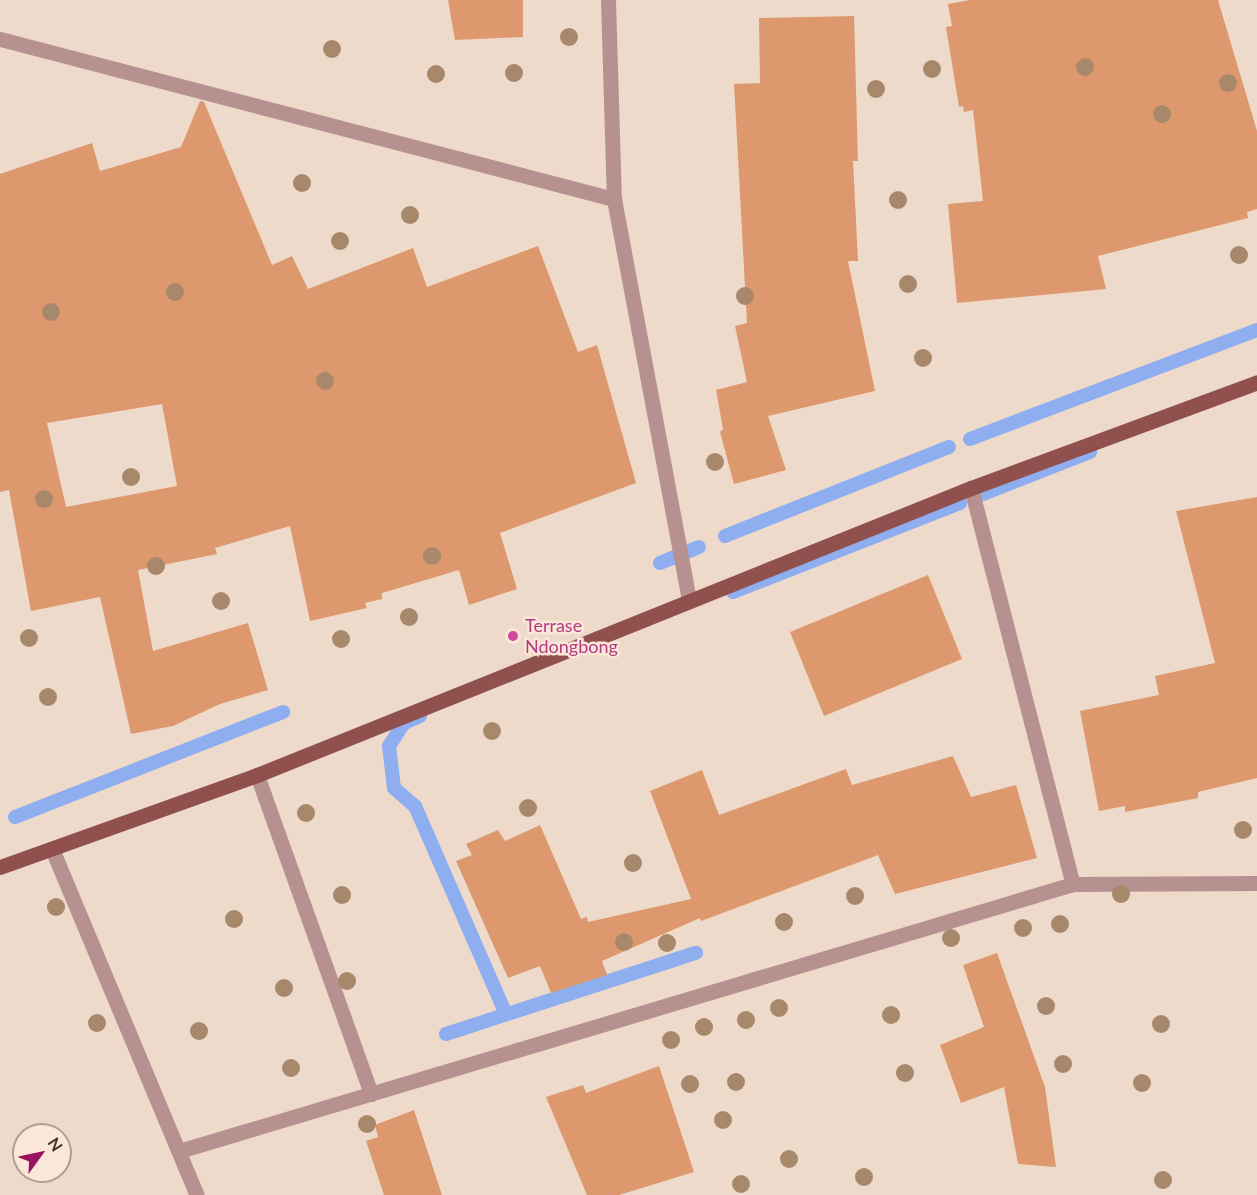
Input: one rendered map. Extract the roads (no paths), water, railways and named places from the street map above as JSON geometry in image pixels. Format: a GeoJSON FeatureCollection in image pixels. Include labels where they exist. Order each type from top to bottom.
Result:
{"type":"FeatureCollection","features":[{"type":"Feature","properties":{"kind":"main road"},"geometry":{"type":"LineString","coordinates":[[0,867],[256,775],[970,488],[1257,382]]}},
{"type":"Feature","properties":{"kind":"street"},"geometry":{"type":"LineString","coordinates":[[608,0],[614,199],[689,601]]}},
{"type":"Feature","properties":{"kind":"street"},"geometry":{"type":"LineString","coordinates":[[0,39],[614,199]]}},
{"type":"Feature","properties":{"kind":"street"},"geometry":{"type":"LineString","coordinates":[[970,488],[1073,884]]}},
{"type":"Feature","properties":{"kind":"street"},"geometry":{"type":"LineString","coordinates":[[256,775],[371,1094]]}},
{"type":"Feature","properties":{"kind":"street"},"geometry":{"type":"LineString","coordinates":[[52,849],[197,1195]]}},
{"type":"Feature","properties":{"kind":"street"},"geometry":{"type":"LineString","coordinates":[[179,1150],[1073,884],[1257,883]]}},
{"type":"Feature","properties":{"kind":"waterway"},"geometry":{"type":"LineString","coordinates":[[970,439],[1257,330]]}},
{"type":"Feature","properties":{"kind":"waterway"},"geometry":{"type":"LineString","coordinates":[[725,536],[949,447]]}},
{"type":"Feature","properties":{"kind":"waterway"},"geometry":{"type":"LineString","coordinates":[[983,494],[1090,452]]}},
{"type":"Feature","properties":{"kind":"waterway"},"geometry":{"type":"LineString","coordinates":[[733,592],[960,503]]}},
{"type":"Feature","properties":{"kind":"waterway"},"geometry":{"type":"LineString","coordinates":[[660,563],[699,547]]}},
{"type":"Feature","properties":{"kind":"waterway"},"geometry":{"type":"LineString","coordinates":[[15,817],[283,712]]}},
{"type":"Feature","properties":{"kind":"waterway"},"geometry":{"type":"LineString","coordinates":[[420,716],[404,723],[389,746],[394,788],[415,806],[506,1014]]}},
{"type":"Feature","properties":{"kind":"waterway"},"geometry":{"type":"LineString","coordinates":[[446,1034],[696,953]]}},
{"type":"Feature","properties":{"kind":"place","name":"Terrase Ndongbong"},"geometry":{"type":"Point","coordinates":[513,636]}}]}
